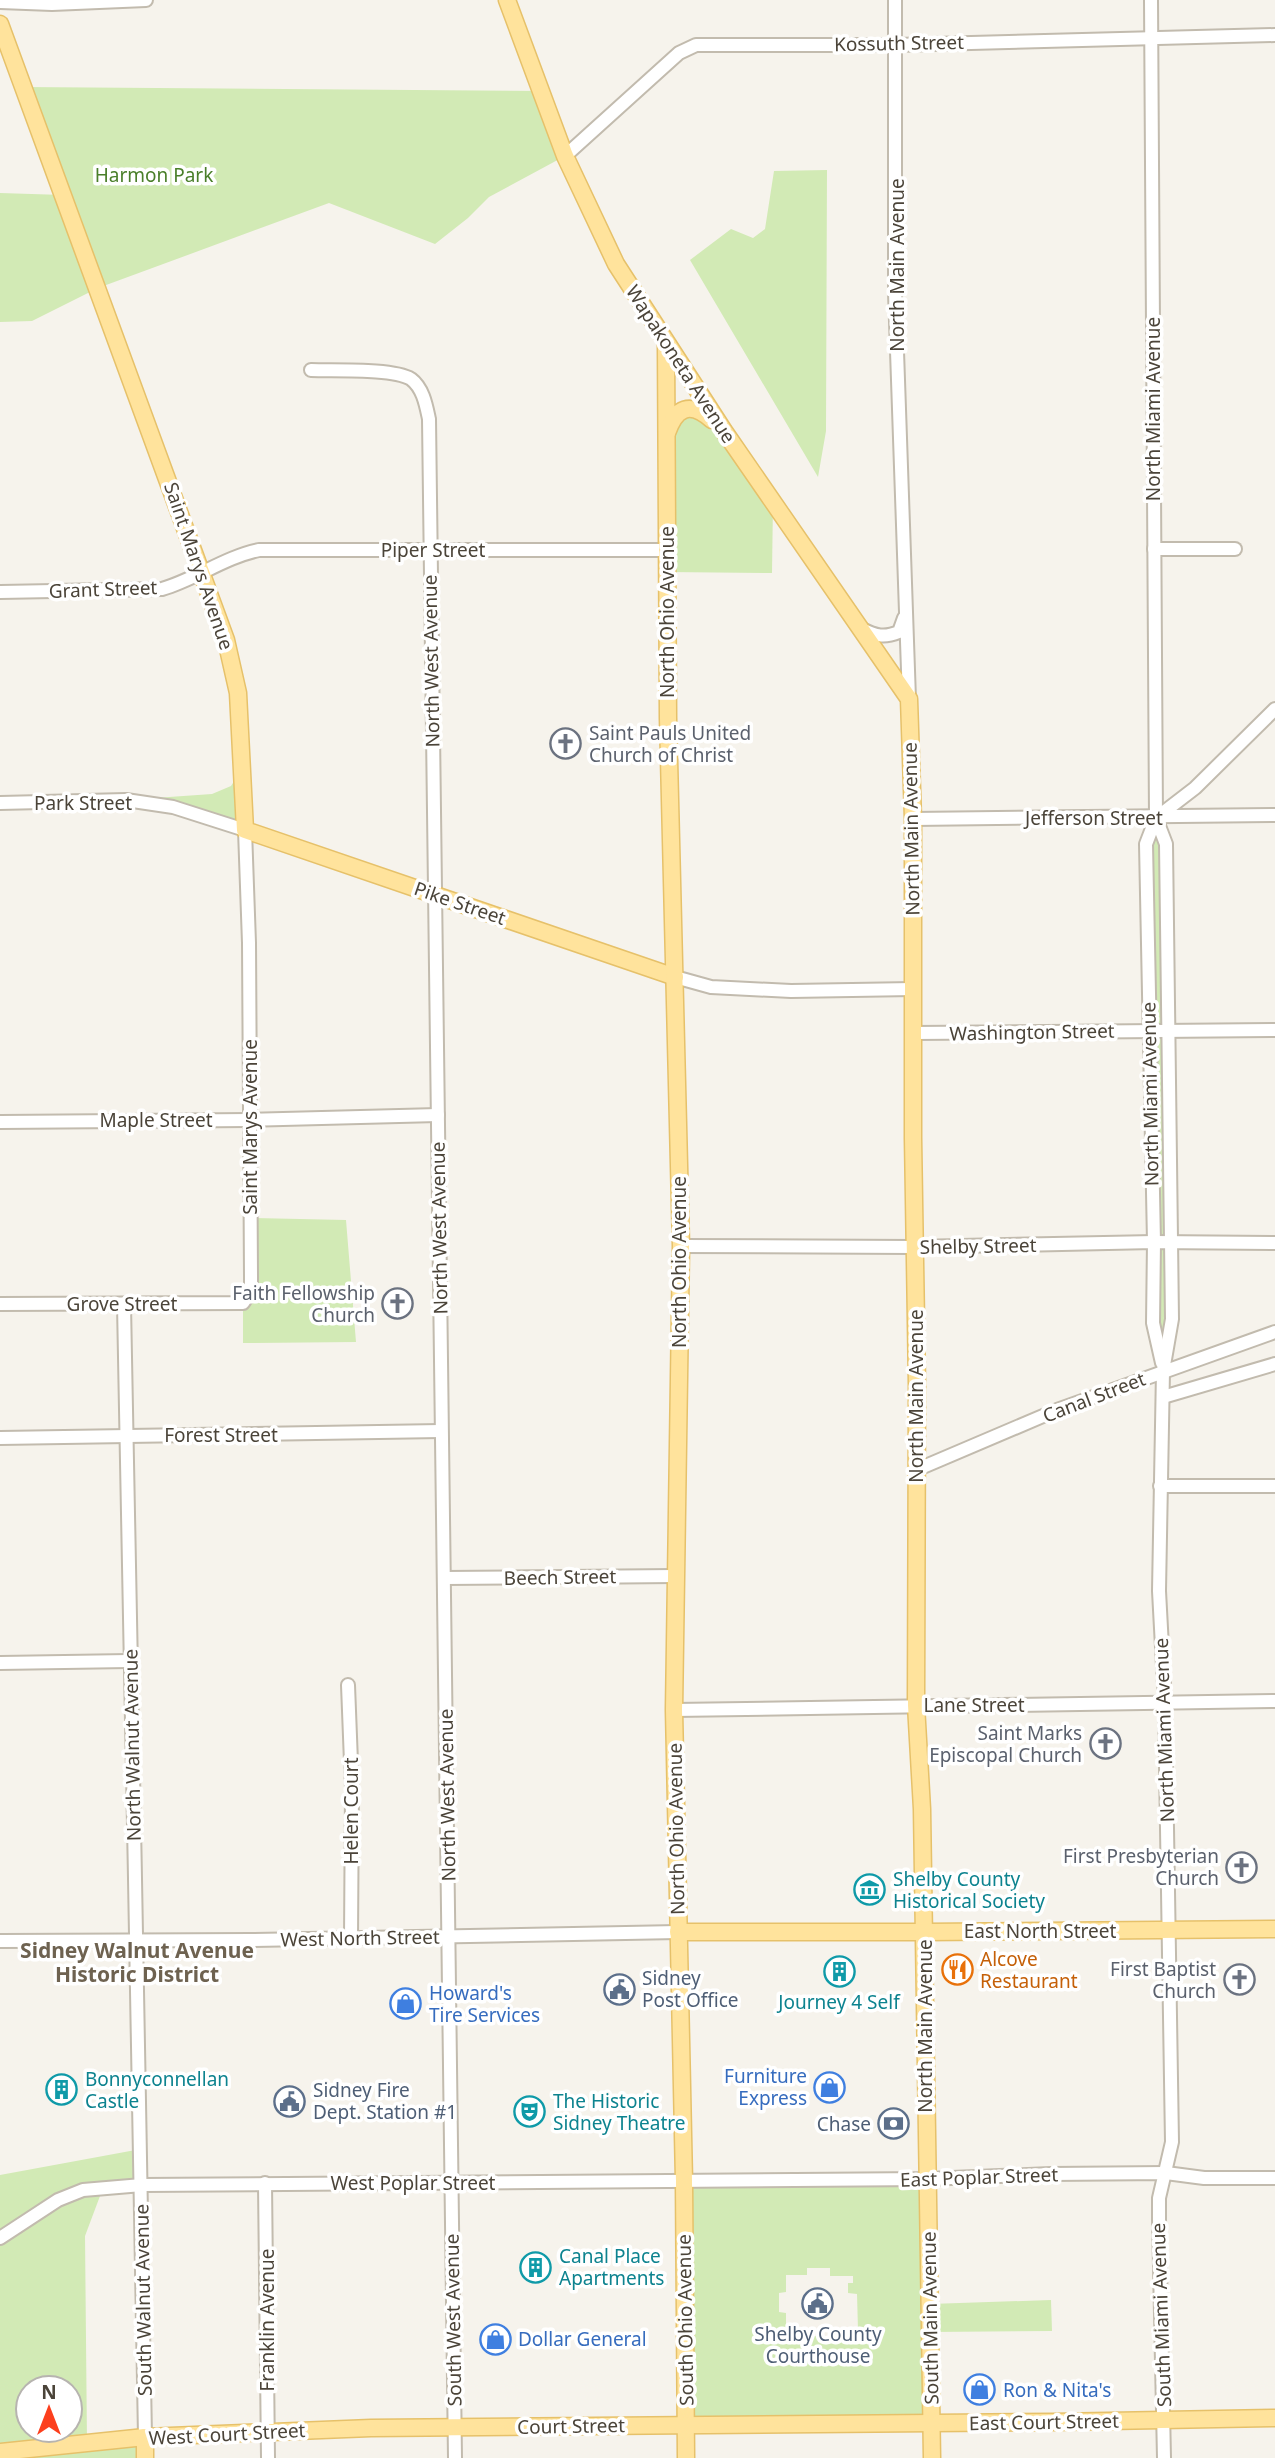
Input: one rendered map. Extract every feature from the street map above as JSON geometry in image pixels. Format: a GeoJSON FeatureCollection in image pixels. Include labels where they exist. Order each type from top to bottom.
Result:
{"type":"FeatureCollection","features":[{"type":"Feature","properties":{"kind":"main road","name":"Wapakoneta Avenue"},"geometry":{"type":"LineString","coordinates":[[507,0],[565,156],[616,264],[724,431],[909,699]]}},
{"type":"Feature","properties":{"kind":"main road","name":"Saint Marys Avenue"},"geometry":{"type":"LineString","coordinates":[[0,24],[226,640],[238,693],[245,830]]}},
{"type":"Feature","properties":{"kind":"main road","name":"North Ohio Avenue"},"geometry":{"type":"LineString","coordinates":[[666,344],[668,718],[681,1246],[674,1710],[684,2181]]}},
{"type":"Feature","properties":{"kind":"main road"},"geometry":{"type":"LineString","coordinates":[[666,436],[676,414],[691,408],[708,416],[724,431]]}},
{"type":"Feature","properties":{"kind":"main road","name":"North Main Avenue"},"geometry":{"type":"LineString","coordinates":[[909,699],[913,819],[916,1705],[925,1932],[927,2179]]}},
{"type":"Feature","properties":{"kind":"main road","name":"Pike Street"},"geometry":{"type":"LineString","coordinates":[[245,830],[675,977]]}},
{"type":"Feature","properties":{"kind":"main road","name":"East North Street"},"geometry":{"type":"LineString","coordinates":[[678,1932],[1275,1929]]}},
{"type":"Feature","properties":{"kind":"main road","name":"South Main Avenue"},"geometry":{"type":"LineString","coordinates":[[927,2179],[932,2458]]}},
{"type":"Feature","properties":{"kind":"main road","name":"South Ohio Avenue"},"geometry":{"type":"LineString","coordinates":[[684,2181],[686,2458]]}},
{"type":"Feature","properties":{"kind":"main road","name":"East Court Street"},"geometry":{"type":"LineString","coordinates":[[687,2424],[1275,2418]]}},
{"type":"Feature","properties":{"kind":"main road","name":"Court Street"},"geometry":{"type":"LineString","coordinates":[[455,2428],[687,2424]]}},
{"type":"Feature","properties":{"kind":"main road","name":"West Court Street"},"geometry":{"type":"LineString","coordinates":[[0,2452],[145,2437],[267,2431],[455,2428]]}},
{"type":"Feature","properties":{"kind":"main road","name":"South Walnut Avenue"},"geometry":{"type":"LineString","coordinates":[[145,2437],[145,2458]]}},
{"type":"Feature","properties":{"kind":"street"},"geometry":{"type":"LineString","coordinates":[[0,2],[52,4],[146,0]]}},
{"type":"Feature","properties":{"kind":"street","name":"North Main Avenue"},"geometry":{"type":"LineString","coordinates":[[895,0],[895,293],[909,699]]}},
{"type":"Feature","properties":{"kind":"street","name":"North Miami Avenue"},"geometry":{"type":"LineString","coordinates":[[1151,0],[1156,818],[1166,844],[1172,1242],[1172,1319],[1163,1371],[1159,1591],[1165,1703],[1172,2141],[1167,2173]]}},
{"type":"Feature","properties":{"kind":"street","name":"Kossuth Street"},"geometry":{"type":"LineString","coordinates":[[565,156],[679,53],[696,45],[896,45],[1275,35]]}},
{"type":"Feature","properties":{"kind":"street","name":"North West Avenue"},"geometry":{"type":"LineString","coordinates":[[311,370],[391,373],[411,380],[424,396],[429,419],[445,1578],[450,2182]]}},
{"type":"Feature","properties":{"kind":"street"},"geometry":{"type":"LineString","coordinates":[[1154,549],[1234,550]]}},
{"type":"Feature","properties":{"kind":"street","name":"Piper Street"},"geometry":{"type":"LineString","coordinates":[[203,572],[243,554],[259,550],[667,550]]}},
{"type":"Feature","properties":{"kind":"street","name":"Grant Street"},"geometry":{"type":"LineString","coordinates":[[0,592],[162,589],[185,582],[203,572]]}},
{"type":"Feature","properties":{"kind":"street"},"geometry":{"type":"LineString","coordinates":[[860,628],[877,636],[888,636],[899,632],[905,614]]}},
{"type":"Feature","properties":{"kind":"street"},"geometry":{"type":"LineString","coordinates":[[1156,818],[1195,788],[1275,709]]}},
{"type":"Feature","properties":{"kind":"street","name":"Park Street"},"geometry":{"type":"LineString","coordinates":[[0,803],[126,800],[173,807],[245,830]]}},
{"type":"Feature","properties":{"kind":"street","name":"Jefferson Street"},"geometry":{"type":"LineString","coordinates":[[913,819],[1275,815]]}},
{"type":"Feature","properties":{"kind":"street","name":"North Miami Avenue"},"geometry":{"type":"LineString","coordinates":[[1156,818],[1146,844],[1154,1242],[1153,1322],[1163,1371]]}},
{"type":"Feature","properties":{"kind":"street","name":"Saint Marys Avenue"},"geometry":{"type":"LineString","coordinates":[[243,1303],[251,1291],[249,943],[245,830]]}},
{"type":"Feature","properties":{"kind":"street"},"geometry":{"type":"LineString","coordinates":[[675,977],[711,987],[791,991],[913,989]]}},
{"type":"Feature","properties":{"kind":"street","name":"Washington Street"},"geometry":{"type":"LineString","coordinates":[[914,1033],[1275,1030]]}},
{"type":"Feature","properties":{"kind":"street","name":"Maple Street"},"geometry":{"type":"LineString","coordinates":[[0,1122],[438,1115]]}},
{"type":"Feature","properties":{"kind":"street","name":"Shelby Street"},"geometry":{"type":"LineString","coordinates":[[681,1246],[914,1247],[1154,1242],[1275,1243]]}},
{"type":"Feature","properties":{"kind":"street","name":"Grove Street"},"geometry":{"type":"LineString","coordinates":[[0,1304],[243,1303]]}},
{"type":"Feature","properties":{"kind":"street","name":"North Walnut Avenue"},"geometry":{"type":"LineString","coordinates":[[124,1305],[129,1661],[142,2185]]}},
{"type":"Feature","properties":{"kind":"street","name":"Canal Street"},"geometry":{"type":"LineString","coordinates":[[916,1470],[1057,1410],[1275,1332]]}},
{"type":"Feature","properties":{"kind":"street"},"geometry":{"type":"LineString","coordinates":[[1163,1397],[1275,1364]]}},
{"type":"Feature","properties":{"kind":"street","name":"Forest Street"},"geometry":{"type":"LineString","coordinates":[[0,1438],[441,1431]]}},
{"type":"Feature","properties":{"kind":"street"},"geometry":{"type":"LineString","coordinates":[[1160,1486],[1275,1486]]}},
{"type":"Feature","properties":{"kind":"street","name":"Beech Street"},"geometry":{"type":"LineString","coordinates":[[445,1578],[676,1576]]}},
{"type":"Feature","properties":{"kind":"street"},"geometry":{"type":"LineString","coordinates":[[0,1663],[129,1661]]}},
{"type":"Feature","properties":{"kind":"street","name":"Helen Court"},"geometry":{"type":"LineString","coordinates":[[348,1685],[352,1788],[351,1938]]}},
{"type":"Feature","properties":{"kind":"street","name":"Lane Street"},"geometry":{"type":"LineString","coordinates":[[674,1710],[1275,1701]]}},
{"type":"Feature","properties":{"kind":"street","name":"West North Street"},"geometry":{"type":"LineString","coordinates":[[0,1941],[678,1932]]}},
{"type":"Feature","properties":{"kind":"street","name":"East Poplar Street"},"geometry":{"type":"LineString","coordinates":[[684,2181],[1167,2173],[1204,2178],[1275,2178]]}},
{"type":"Feature","properties":{"kind":"street","name":"South Miami Avenue"},"geometry":{"type":"LineString","coordinates":[[1164,2458],[1158,2219],[1159,2199],[1167,2173]]}},
{"type":"Feature","properties":{"kind":"street","name":"West Poplar Street"},"geometry":{"type":"LineString","coordinates":[[0,2238],[58,2200],[83,2190],[142,2185],[684,2181]]}},
{"type":"Feature","properties":{"kind":"street","name":"South West Avenue"},"geometry":{"type":"LineString","coordinates":[[450,2182],[456,2458]]}},
{"type":"Feature","properties":{"kind":"street","name":"Franklin Avenue"},"geometry":{"type":"LineString","coordinates":[[265,2183],[268,2458]]}},
{"type":"Feature","properties":{"kind":"street","name":"South Walnut Avenue"},"geometry":{"type":"LineString","coordinates":[[142,2185],[145,2437]]}},
{"type":"Feature","properties":{"kind":"green space","name":"Harmon Park"},"geometry":{"type":"Polygon","coordinates":[[[23,87],[541,91],[565,156],[489,197],[435,244],[329,203],[98,288],[32,321],[0,322],[0,193],[63,195],[23,87]]]}},
{"type":"Feature","properties":{"kind":"green space"},"geometry":{"type":"Polygon","coordinates":[[[827,170],[826,431],[818,477],[690,260],[731,229],[753,238],[765,229],[774,171],[827,170]]]}},
{"type":"Feature","properties":{"kind":"green space"},"geometry":{"type":"Polygon","coordinates":[[[699,410],[773,502],[772,573],[667,572],[671,420],[699,410]]]}},
{"type":"Feature","properties":{"kind":"green space"},"geometry":{"type":"Polygon","coordinates":[[[242,769],[245,830],[126,800],[212,794],[231,786],[242,769]]]}},
{"type":"Feature","properties":{"kind":"green space"},"geometry":{"type":"Polygon","coordinates":[[[1156,818],[1166,844],[1172,1242],[1163,1371],[1153,1323],[1146,844],[1156,818]]]}},
{"type":"Feature","properties":{"kind":"green space"},"geometry":{"type":"Polygon","coordinates":[[[250,1218],[346,1220],[356,1342],[243,1343],[243,1303],[251,1291],[250,1218]]]}},
{"type":"Feature","properties":{"kind":"green space"},"geometry":{"type":"Polygon","coordinates":[[[141,2149],[142,2185],[103,2188],[85,2236],[87,2443],[145,2437],[145,2458],[0,2458],[0,2175],[141,2149]]]}},
{"type":"Feature","properties":{"kind":"green space"},"geometry":{"type":"Polygon","coordinates":[[[927,2179],[930,2304],[1051,2300],[1052,2331],[931,2332],[931,2423],[687,2424],[684,2181],[927,2179]],[[807,2268],[807,2275],[786,2275],[786,2292],[779,2293],[779,2312],[786,2313],[786,2330],[808,2330],[809,2336],[830,2336],[831,2330],[858,2330],[857,2294],[848,2293],[848,2283],[853,2283],[853,2276],[830,2276],[830,2268],[807,2268]]]}},
{"type":"Feature","properties":{"kind":"place","name":"Saint Pauls United Church of Christ"},"geometry":{"type":"Point","coordinates":[566,744]}},
{"type":"Feature","properties":{"kind":"place","name":"Faith Fellowship Church"},"geometry":{"type":"Point","coordinates":[398,1304]}},
{"type":"Feature","properties":{"kind":"place","name":"Saint Marks Episcopal Church"},"geometry":{"type":"Point","coordinates":[1105,1744]}},
{"type":"Feature","properties":{"kind":"place","name":"First Presbyterian Church"},"geometry":{"type":"Point","coordinates":[1242,1867]}},
{"type":"Feature","properties":{"kind":"place","name":"Shelby County Historical Society"},"geometry":{"type":"Point","coordinates":[870,1890]}},
{"type":"Feature","properties":{"kind":"place","name":"Alcove Restaurant"},"geometry":{"type":"Point","coordinates":[957,1970]}},
{"type":"Feature","properties":{"kind":"place","name":"Journey 4 Self"},"geometry":{"type":"Point","coordinates":[839,1971]}},
{"type":"Feature","properties":{"kind":"place","name":"First Baptist Church"},"geometry":{"type":"Point","coordinates":[1239,1980]}},
{"type":"Feature","properties":{"kind":"place","name":"Sidney Post Office"},"geometry":{"type":"Point","coordinates":[619,1989]}},
{"type":"Feature","properties":{"kind":"place","name":"Howard's Tire Services"},"geometry":{"type":"Point","coordinates":[406,2004]}},
{"type":"Feature","properties":{"kind":"place","name":"Furniture Express"},"geometry":{"type":"Point","coordinates":[830,2087]}},
{"type":"Feature","properties":{"kind":"place","name":"Bonnyconnellan Castle"},"geometry":{"type":"Point","coordinates":[62,2090]}},
{"type":"Feature","properties":{"kind":"place","name":"Sidney Fire Dept. Station #1"},"geometry":{"type":"Point","coordinates":[290,2101]}},
{"type":"Feature","properties":{"kind":"place","name":"The Historic Sidney Theatre"},"geometry":{"type":"Point","coordinates":[530,2112]}},
{"type":"Feature","properties":{"kind":"place","name":"Chase"},"geometry":{"type":"Point","coordinates":[894,2124]}},
{"type":"Feature","properties":{"kind":"place","name":"Canal Place Apartments"},"geometry":{"type":"Point","coordinates":[536,2267]}},
{"type":"Feature","properties":{"kind":"place","name":"Shelby County Courthouse"},"geometry":{"type":"Point","coordinates":[818,2303]}},
{"type":"Feature","properties":{"kind":"place","name":"Dollar General"},"geometry":{"type":"Point","coordinates":[495,2339]}},
{"type":"Feature","properties":{"kind":"place","name":"Ron & Nita's"},"geometry":{"type":"Point","coordinates":[980,2390]}},
{"type":"Feature","properties":{"kind":"district","name":"Sidney Walnut Avenue Historic District"},"geometry":{"type":"Point","coordinates":[137,1963]}}]}
